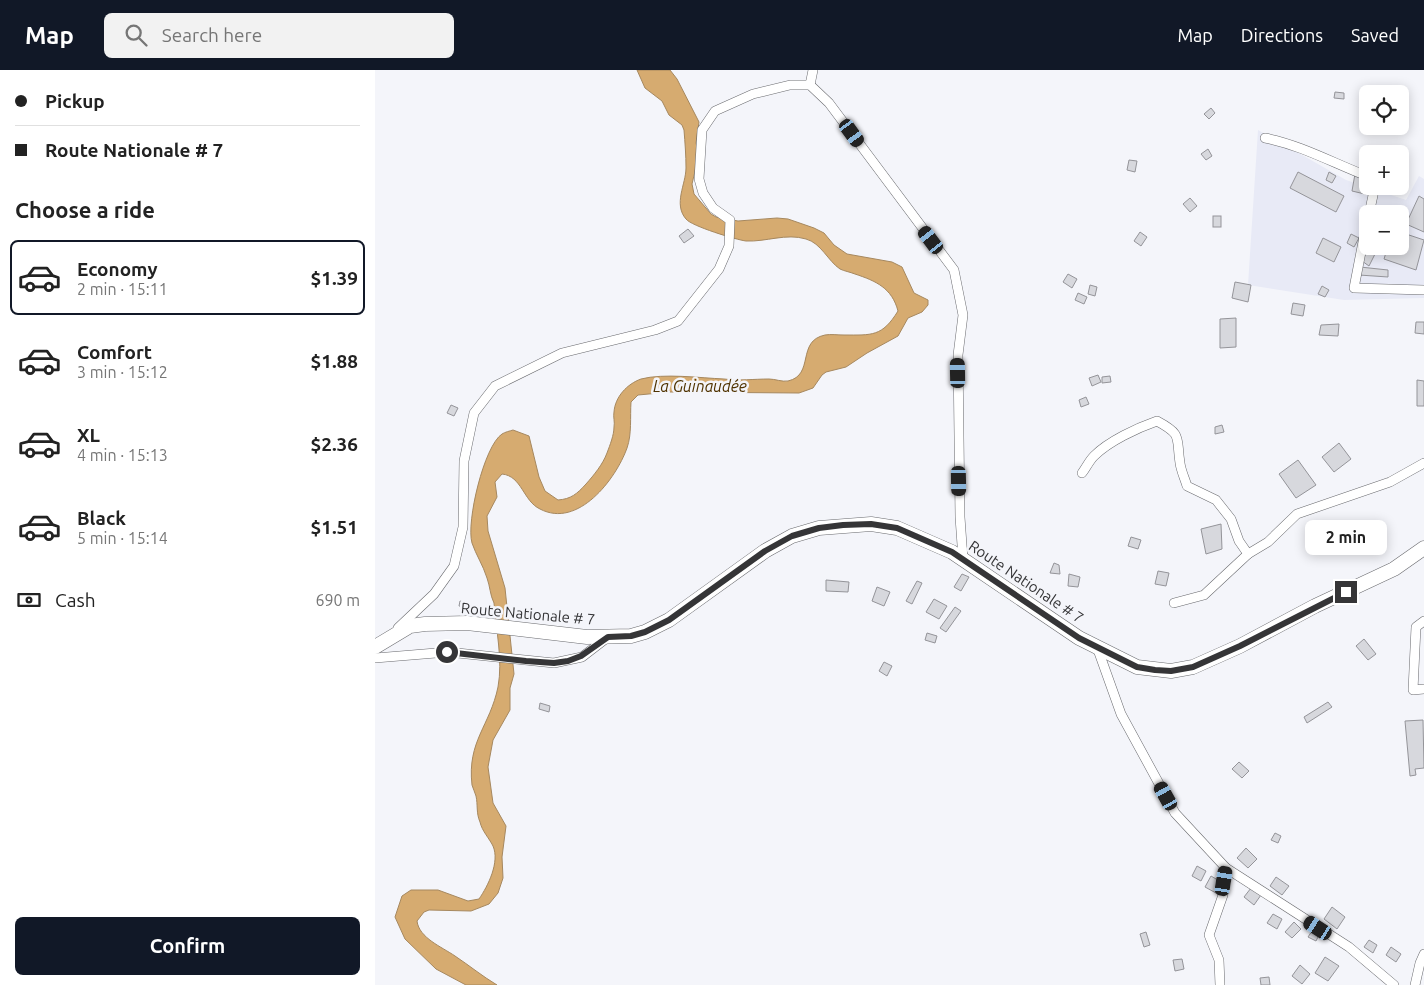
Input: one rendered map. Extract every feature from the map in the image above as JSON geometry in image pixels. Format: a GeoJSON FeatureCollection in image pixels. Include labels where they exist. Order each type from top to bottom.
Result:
{"type":"FeatureCollection","features":[{"type":"Feature","properties":{"kind":"main road","name":"Route Nationale # 7"},"geometry":{"type":"LineString","coordinates":[[379,645],[410,626],[467,623],[587,637],[631,636],[645,632],[669,620],[765,551],[792,536],[819,528],[871,524],[897,528],[952,552],[1079,638],[1137,667],[1171,671],[1193,667],[1240,646],[1315,606],[1394,569],[1424,548]]}},
{"type":"Feature","properties":{"kind":"street"},"geometry":{"type":"LineString","coordinates":[[810,85],[813,70]]}},
{"type":"Feature","properties":{"kind":"street"},"geometry":{"type":"LineString","coordinates":[[379,645],[434,594],[454,566],[463,527],[464,461],[474,413],[495,386],[563,353],[655,330],[678,321],[719,269],[729,246],[730,220],[713,208],[703,193],[699,179],[702,130],[715,111],[753,94],[790,85],[810,85],[829,103],[954,270],[963,316],[958,355],[960,517],[963,559]]}},
{"type":"Feature","properties":{"kind":"street"},"geometry":{"type":"LineString","coordinates":[[1265,138],[1288,142],[1332,163],[1359,173]]}},
{"type":"Feature","properties":{"kind":"street"},"geometry":{"type":"LineString","coordinates":[[1361,255],[1355,288],[1424,290]]}},
{"type":"Feature","properties":{"kind":"street"},"geometry":{"type":"LineString","coordinates":[[1082,473],[1093,456],[1139,428],[1157,421],[1172,430],[1177,436],[1180,463],[1187,486],[1216,500],[1231,519],[1239,541],[1248,554]]}},
{"type":"Feature","properties":{"kind":"street"},"geometry":{"type":"LineString","coordinates":[[1174,603],[1204,595],[1248,554],[1267,542],[1297,514],[1390,482],[1424,462]]}},
{"type":"Feature","properties":{"kind":"street"},"geometry":{"type":"LineString","coordinates":[[1424,621],[1416,627],[1413,690],[1424,689]]}},
{"type":"Feature","properties":{"kind":"street"},"geometry":{"type":"LineString","coordinates":[[375,658],[447,652],[554,663],[568,661],[581,656],[608,637]]}},
{"type":"Feature","properties":{"kind":"street"},"geometry":{"type":"LineString","coordinates":[[1097,647],[1121,714],[1175,813],[1226,868],[1349,947],[1394,985]]}},
{"type":"Feature","properties":{"kind":"street"},"geometry":{"type":"LineString","coordinates":[[1220,985],[1219,960],[1209,935],[1223,895],[1226,868]]}},
{"type":"Feature","properties":{"kind":"street"},"geometry":{"type":"LineString","coordinates":[[1415,985],[1424,954]]}},
{"type":"Feature","properties":{"kind":"shaded area"},"geometry":{"type":"Polygon","coordinates":[[[1258,130],[1346,180],[1359,184],[1359,195],[1391,195],[1406,200],[1419,176],[1424,179],[1424,298],[1344,300],[1248,285],[1258,130]]]}},
{"type":"Feature","properties":{"kind":"water","name":"La Guinaudée"},"geometry":{"type":"Polygon","coordinates":[[[637,70],[670,70],[677,79],[699,122],[696,143],[698,151],[692,184],[694,194],[711,214],[716,217],[738,221],[788,219],[814,228],[824,233],[834,245],[847,254],[892,262],[902,267],[914,293],[928,300],[928,305],[922,312],[908,318],[898,336],[846,367],[826,372],[813,388],[799,393],[670,392],[638,395],[631,402],[629,443],[622,460],[605,486],[594,498],[581,507],[568,512],[554,513],[540,509],[534,505],[514,479],[509,476],[502,474],[495,482],[497,497],[487,516],[488,531],[505,588],[514,674],[510,688],[510,710],[493,740],[488,767],[493,803],[506,826],[502,857],[503,878],[498,893],[489,904],[471,911],[429,910],[424,912],[417,921],[422,932],[432,942],[497,985],[466,985],[436,969],[405,939],[395,917],[402,896],[411,890],[438,890],[468,901],[479,899],[489,881],[494,866],[495,852],[482,828],[478,815],[471,770],[476,745],[490,713],[498,687],[499,656],[494,603],[488,581],[472,543],[471,533],[474,502],[478,485],[495,441],[502,434],[513,430],[529,436],[539,477],[545,491],[558,500],[567,498],[583,488],[603,461],[613,433],[615,406],[619,396],[636,381],[650,377],[671,376],[788,381],[796,378],[801,372],[811,344],[816,338],[825,335],[876,333],[887,326],[898,311],[887,291],[870,280],[840,269],[811,241],[798,237],[783,237],[746,241],[705,229],[686,219],[682,213],[680,200],[686,168],[684,130],[682,125],[669,115],[662,101],[645,88],[637,70]]]}},
{"type":"Feature","properties":{"kind":"building"},"geometry":{"type":"Polygon","coordinates":[[[1335,92],[1344,93],[1344,99],[1334,98],[1335,92]]]}},
{"type":"Feature","properties":{"kind":"building"},"geometry":{"type":"Polygon","coordinates":[[[1211,108],[1215,113],[1209,119],[1204,114],[1211,108]]]}},
{"type":"Feature","properties":{"kind":"building"},"geometry":{"type":"Polygon","coordinates":[[[1208,149],[1212,156],[1206,160],[1201,154],[1208,149]]]}},
{"type":"Feature","properties":{"kind":"building"},"geometry":{"type":"Polygon","coordinates":[[[1129,160],[1137,161],[1135,172],[1127,170],[1129,160]]]}},
{"type":"Feature","properties":{"kind":"building"},"geometry":{"type":"Polygon","coordinates":[[[1298,172],[1344,196],[1336,212],[1290,188],[1298,172]]]}},
{"type":"Feature","properties":{"kind":"building"},"geometry":{"type":"Polygon","coordinates":[[[1329,172],[1336,176],[1332,183],[1326,180],[1329,172]]]}},
{"type":"Feature","properties":{"kind":"building"},"geometry":{"type":"Polygon","coordinates":[[[1355,174],[1359,175],[1359,193],[1352,191],[1355,174]]]}},
{"type":"Feature","properties":{"kind":"building"},"geometry":{"type":"Polygon","coordinates":[[[1419,196],[1424,199],[1424,232],[1409,225],[1409,218],[1419,196]]]}},
{"type":"Feature","properties":{"kind":"building"},"geometry":{"type":"Polygon","coordinates":[[[1190,198],[1197,206],[1190,212],[1183,204],[1190,198]]]}},
{"type":"Feature","properties":{"kind":"building"},"geometry":{"type":"Polygon","coordinates":[[[1213,216],[1221,216],[1221,227],[1213,227],[1213,216]]]}},
{"type":"Feature","properties":{"kind":"building"},"geometry":{"type":"Polygon","coordinates":[[[688,229],[694,236],[684,243],[679,236],[688,229]]]}},
{"type":"Feature","properties":{"kind":"building"},"geometry":{"type":"Polygon","coordinates":[[[1140,232],[1147,237],[1141,246],[1134,241],[1140,232]]]}},
{"type":"Feature","properties":{"kind":"building"},"geometry":{"type":"Polygon","coordinates":[[[1351,234],[1359,238],[1354,247],[1347,243],[1351,234]]]}},
{"type":"Feature","properties":{"kind":"building"},"geometry":{"type":"Polygon","coordinates":[[[1409,235],[1424,240],[1416,270],[1384,259],[1385,255],[1409,255],[1409,235]]]}},
{"type":"Feature","properties":{"kind":"building"},"geometry":{"type":"Polygon","coordinates":[[[1323,238],[1341,247],[1334,262],[1316,253],[1323,238]]]}},
{"type":"Feature","properties":{"kind":"building"},"geometry":{"type":"Polygon","coordinates":[[[1365,255],[1374,255],[1369,266],[1362,261],[1365,255]]]}},
{"type":"Feature","properties":{"kind":"building"},"geometry":{"type":"Polygon","coordinates":[[[1360,267],[1388,270],[1388,277],[1359,275],[1360,267]]]}},
{"type":"Feature","properties":{"kind":"building"},"geometry":{"type":"Polygon","coordinates":[[[1068,274],[1077,279],[1072,288],[1063,282],[1068,274]]]}},
{"type":"Feature","properties":{"kind":"building"},"geometry":{"type":"Polygon","coordinates":[[[1235,282],[1251,285],[1248,302],[1232,298],[1235,282]]]}},
{"type":"Feature","properties":{"kind":"building"},"geometry":{"type":"Polygon","coordinates":[[[1090,285],[1097,287],[1095,296],[1088,294],[1090,285]]]}},
{"type":"Feature","properties":{"kind":"building"},"geometry":{"type":"Polygon","coordinates":[[[1322,286],[1329,290],[1325,297],[1318,294],[1322,286]]]}},
{"type":"Feature","properties":{"kind":"building"},"geometry":{"type":"Polygon","coordinates":[[[1078,293],[1087,297],[1084,304],[1075,300],[1078,293]]]}},
{"type":"Feature","properties":{"kind":"building"},"geometry":{"type":"Polygon","coordinates":[[[1293,303],[1305,305],[1303,316],[1291,314],[1293,303]]]}},
{"type":"Feature","properties":{"kind":"building"},"geometry":{"type":"Polygon","coordinates":[[[1236,318],[1236,347],[1220,348],[1220,319],[1236,318]]]}},
{"type":"Feature","properties":{"kind":"building"},"geometry":{"type":"Polygon","coordinates":[[[1416,322],[1424,322],[1424,334],[1415,333],[1416,322]]]}},
{"type":"Feature","properties":{"kind":"building"},"geometry":{"type":"Polygon","coordinates":[[[1339,324],[1338,336],[1319,335],[1321,325],[1339,324]]]}},
{"type":"Feature","properties":{"kind":"building"},"geometry":{"type":"Polygon","coordinates":[[[1098,375],[1101,382],[1092,386],[1089,378],[1098,375]]]}},
{"type":"Feature","properties":{"kind":"building"},"geometry":{"type":"Polygon","coordinates":[[[1110,376],[1111,382],[1102,383],[1102,377],[1110,376]]]}},
{"type":"Feature","properties":{"kind":"building"},"geometry":{"type":"Polygon","coordinates":[[[1417,380],[1424,381],[1424,406],[1417,406],[1417,380]]]}},
{"type":"Feature","properties":{"kind":"building"},"geometry":{"type":"Polygon","coordinates":[[[1086,397],[1089,404],[1081,407],[1079,400],[1086,397]]]}},
{"type":"Feature","properties":{"kind":"building"},"geometry":{"type":"Polygon","coordinates":[[[451,405],[458,408],[454,416],[447,413],[451,405]]]}},
{"type":"Feature","properties":{"kind":"building"},"geometry":{"type":"Polygon","coordinates":[[[1222,425],[1224,432],[1215,434],[1215,427],[1222,425]]]}},
{"type":"Feature","properties":{"kind":"building"},"geometry":{"type":"Polygon","coordinates":[[[1339,443],[1351,459],[1334,472],[1322,457],[1339,443]]]}},
{"type":"Feature","properties":{"kind":"building"},"geometry":{"type":"Polygon","coordinates":[[[1298,460],[1316,485],[1296,498],[1279,474],[1298,460]]]}},
{"type":"Feature","properties":{"kind":"building"},"geometry":{"type":"Polygon","coordinates":[[[1221,524],[1222,549],[1206,554],[1201,529],[1221,524]]]}},
{"type":"Feature","properties":{"kind":"building"},"geometry":{"type":"Polygon","coordinates":[[[1131,537],[1141,540],[1138,549],[1128,546],[1131,537]]]}},
{"type":"Feature","properties":{"kind":"building"},"geometry":{"type":"Polygon","coordinates":[[[1054,563],[1059,565],[1060,574],[1050,573],[1054,563]]]}},
{"type":"Feature","properties":{"kind":"building"},"geometry":{"type":"Polygon","coordinates":[[[1158,571],[1169,573],[1166,586],[1155,584],[1158,571]]]}},
{"type":"Feature","properties":{"kind":"building"},"geometry":{"type":"Polygon","coordinates":[[[962,574],[969,577],[961,591],[954,587],[962,574]]]}},
{"type":"Feature","properties":{"kind":"building"},"geometry":{"type":"Polygon","coordinates":[[[1069,574],[1080,577],[1078,587],[1068,586],[1069,574]]]}},
{"type":"Feature","properties":{"kind":"building"},"geometry":{"type":"Polygon","coordinates":[[[826,580],[849,582],[848,592],[826,591],[826,580]]]}},
{"type":"Feature","properties":{"kind":"building"},"geometry":{"type":"Polygon","coordinates":[[[917,581],[922,583],[912,604],[906,601],[917,581]]]}},
{"type":"Feature","properties":{"kind":"building"},"geometry":{"type":"Polygon","coordinates":[[[877,587],[890,592],[884,606],[872,601],[877,587]]]}},
{"type":"Feature","properties":{"kind":"building"},"geometry":{"type":"Polygon","coordinates":[[[934,599],[947,606],[939,619],[926,612],[934,599]]]}},
{"type":"Feature","properties":{"kind":"building"},"geometry":{"type":"Polygon","coordinates":[[[460,601],[470,604],[469,609],[459,606],[460,601]]]}},
{"type":"Feature","properties":{"kind":"building"},"geometry":{"type":"Polygon","coordinates":[[[955,607],[961,611],[946,632],[940,628],[955,607]]]}},
{"type":"Feature","properties":{"kind":"building"},"geometry":{"type":"Polygon","coordinates":[[[927,633],[937,636],[935,643],[925,640],[927,633]]]}},
{"type":"Feature","properties":{"kind":"building"},"geometry":{"type":"Polygon","coordinates":[[[1364,639],[1376,654],[1368,660],[1356,646],[1364,639]]]}},
{"type":"Feature","properties":{"kind":"building"},"geometry":{"type":"Polygon","coordinates":[[[884,662],[892,666],[887,676],[879,671],[884,662]]]}},
{"type":"Feature","properties":{"kind":"building"},"geometry":{"type":"Polygon","coordinates":[[[1328,702],[1332,707],[1307,723],[1304,717],[1328,702]]]}},
{"type":"Feature","properties":{"kind":"building"},"geometry":{"type":"Polygon","coordinates":[[[540,703],[550,706],[549,712],[539,709],[540,703]]]}},
{"type":"Feature","properties":{"kind":"building"},"geometry":{"type":"Polygon","coordinates":[[[1423,720],[1424,768],[1415,769],[1416,775],[1410,776],[1405,721],[1423,720]]]}},
{"type":"Feature","properties":{"kind":"building"},"geometry":{"type":"Polygon","coordinates":[[[1239,762],[1249,771],[1242,778],[1232,769],[1239,762]]]}},
{"type":"Feature","properties":{"kind":"building"},"geometry":{"type":"Polygon","coordinates":[[[1275,833],[1281,836],[1278,843],[1271,840],[1275,833]]]}},
{"type":"Feature","properties":{"kind":"building"},"geometry":{"type":"Polygon","coordinates":[[[1246,848],[1257,859],[1248,868],[1237,858],[1246,848]]]}},
{"type":"Feature","properties":{"kind":"building"},"geometry":{"type":"Polygon","coordinates":[[[1197,866],[1206,871],[1201,881],[1192,876],[1197,866]]]}},
{"type":"Feature","properties":{"kind":"building"},"geometry":{"type":"Polygon","coordinates":[[[1211,876],[1223,883],[1216,893],[1205,887],[1211,876]]]}},
{"type":"Feature","properties":{"kind":"building"},"geometry":{"type":"Polygon","coordinates":[[[1276,877],[1289,886],[1282,895],[1270,886],[1276,877]]]}},
{"type":"Feature","properties":{"kind":"building"},"geometry":{"type":"Polygon","coordinates":[[[1251,888],[1261,895],[1254,905],[1244,897],[1251,888]]]}},
{"type":"Feature","properties":{"kind":"building"},"geometry":{"type":"Polygon","coordinates":[[[1332,907],[1345,917],[1337,929],[1324,919],[1332,907]]]}},
{"type":"Feature","properties":{"kind":"building"},"geometry":{"type":"Polygon","coordinates":[[[1273,914],[1282,919],[1277,929],[1267,923],[1273,914]]]}},
{"type":"Feature","properties":{"kind":"building"},"geometry":{"type":"Polygon","coordinates":[[[1294,922],[1301,929],[1292,938],[1285,932],[1294,922]]]}},
{"type":"Feature","properties":{"kind":"building"},"geometry":{"type":"Polygon","coordinates":[[[1312,931],[1319,935],[1316,941],[1308,937],[1312,931]]]}},
{"type":"Feature","properties":{"kind":"building"},"geometry":{"type":"Polygon","coordinates":[[[1146,932],[1150,945],[1144,947],[1140,934],[1146,932]]]}},
{"type":"Feature","properties":{"kind":"building"},"geometry":{"type":"Polygon","coordinates":[[[1369,940],[1377,945],[1373,953],[1364,947],[1369,940]]]}},
{"type":"Feature","properties":{"kind":"building"},"geometry":{"type":"Polygon","coordinates":[[[1391,947],[1401,954],[1396,962],[1386,955],[1391,947]]]}},
{"type":"Feature","properties":{"kind":"building"},"geometry":{"type":"Polygon","coordinates":[[[1325,957],[1339,966],[1328,981],[1315,973],[1325,957]]]}},
{"type":"Feature","properties":{"kind":"building"},"geometry":{"type":"Polygon","coordinates":[[[1182,959],[1184,969],[1175,971],[1173,960],[1182,959]]]}},
{"type":"Feature","properties":{"kind":"building"},"geometry":{"type":"Polygon","coordinates":[[[1300,965],[1310,974],[1302,984],[1292,976],[1300,965]]]}},
{"type":"Feature","properties":{"kind":"building"},"geometry":{"type":"Polygon","coordinates":[[[1269,977],[1270,985],[1261,985],[1260,978],[1269,977]]]}},
{"type":"Feature","properties":{"kind":"route"},"geometry":{"type":"LineString","coordinates":[[447,652],[526,661],[554,663],[568,661],[581,656],[608,637],[631,636],[645,632],[669,620],[765,551],[792,536],[819,528],[843,525],[871,524],[897,528],[952,552],[1079,638],[1137,667],[1155,670],[1171,671],[1193,667],[1240,646],[1315,606],[1346,592]]}}]}
